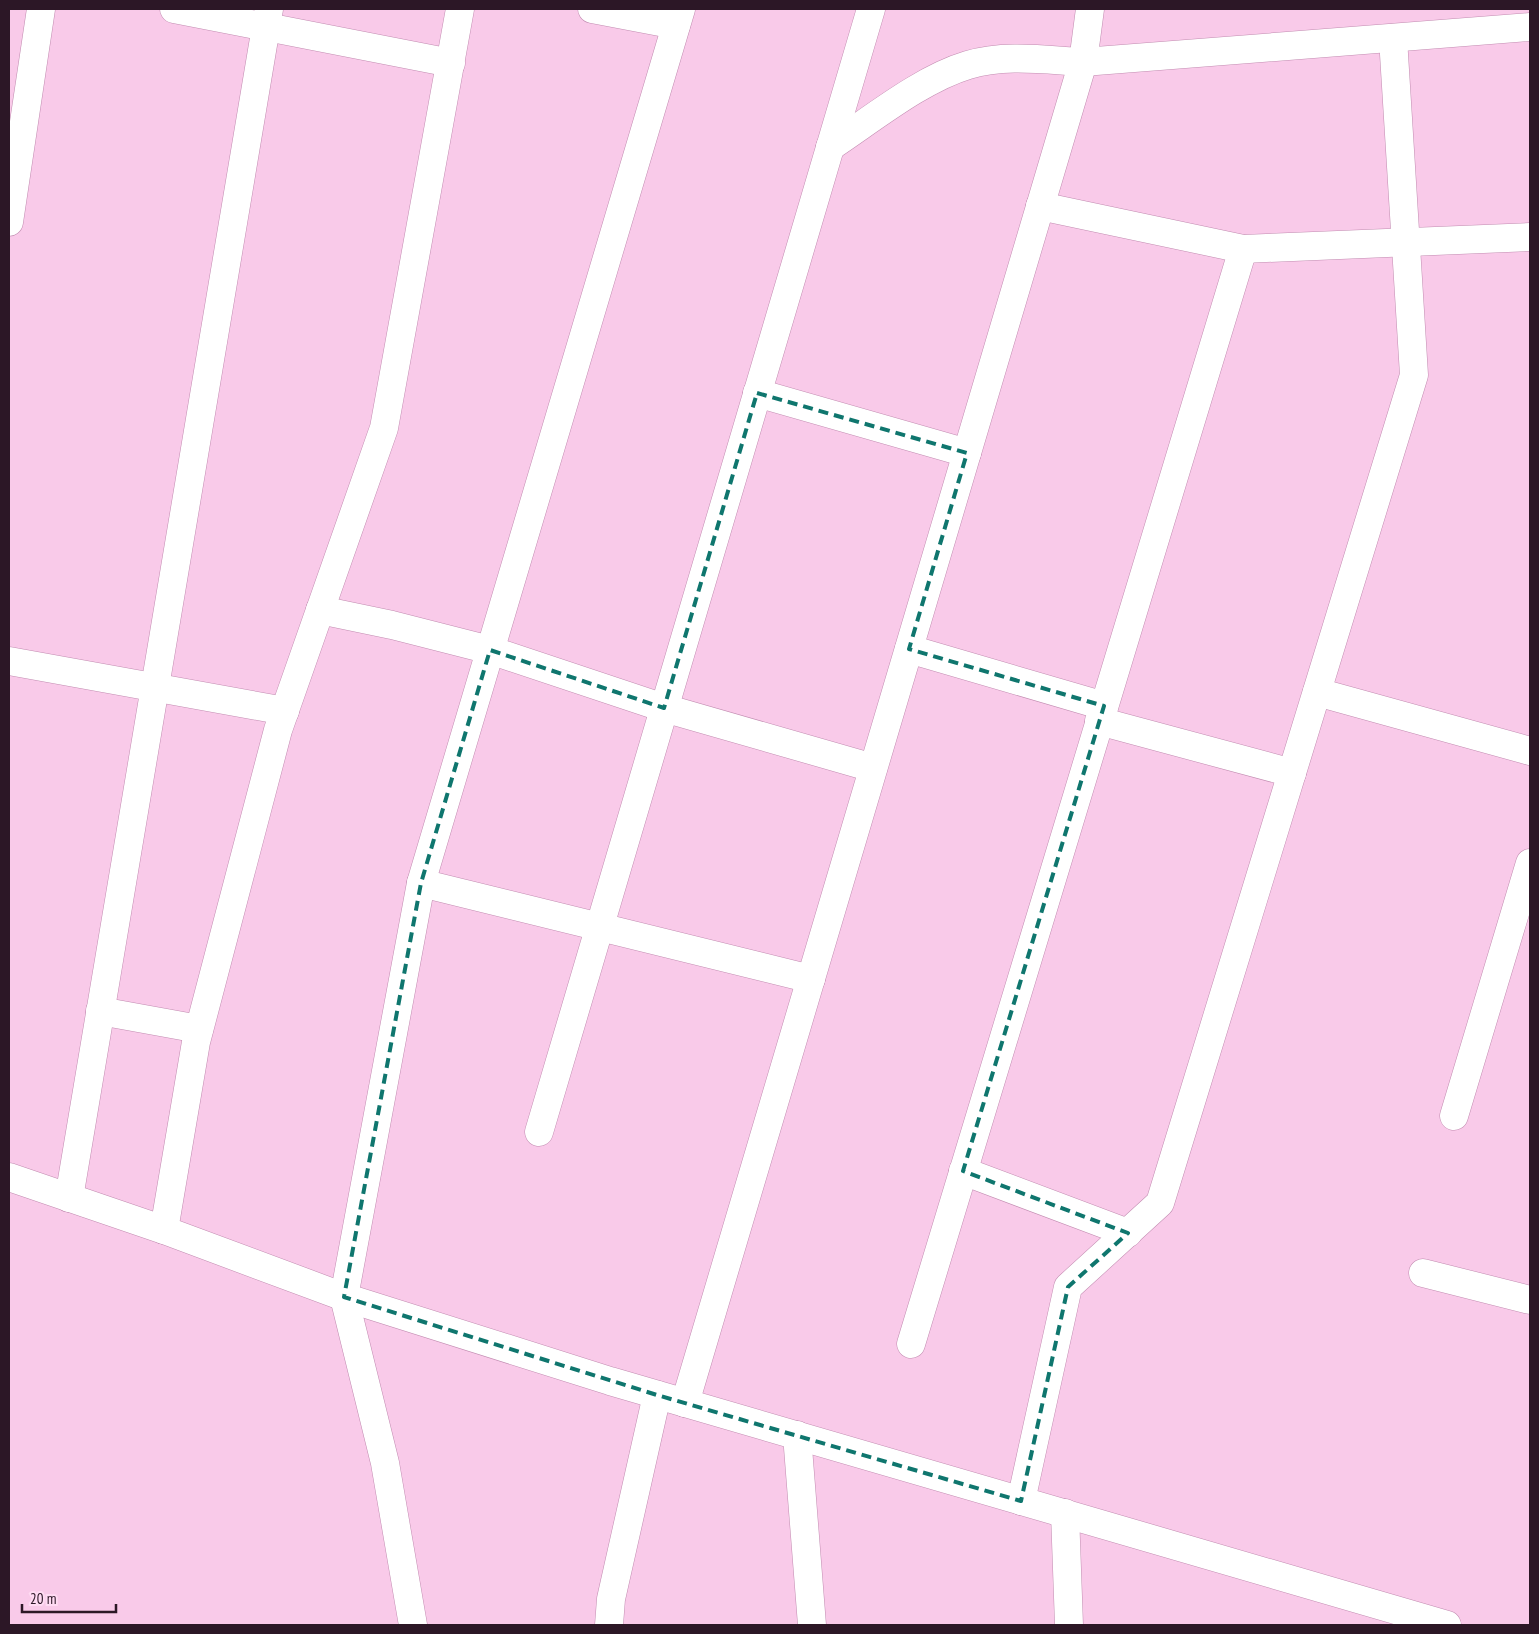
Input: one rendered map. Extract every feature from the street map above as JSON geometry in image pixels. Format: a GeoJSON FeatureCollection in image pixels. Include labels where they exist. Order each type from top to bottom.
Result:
{"type":"FeatureCollection","features":[{"type":"Feature","properties":{"kind":"street"},"geometry":{"type":"LineString","coordinates":[[9,222],[12,180],[41,9]]}},
{"type":"Feature","properties":{"kind":"street"},"geometry":{"type":"LineString","coordinates":[[174,9],[267,18],[451,63]]}},
{"type":"Feature","properties":{"kind":"street"},"geometry":{"type":"LineString","coordinates":[[164,1230],[199,1029],[278,730],[384,428],[460,9]]}},
{"type":"Feature","properties":{"kind":"street"},"geometry":{"type":"LineString","coordinates":[[413,1625],[385,1463],[344,1297],[421,883],[678,17],[592,9]]}},
{"type":"Feature","properties":{"kind":"street"},"geometry":{"type":"LineString","coordinates":[[539,1132],[871,9]]}},
{"type":"Feature","properties":{"kind":"street"},"geometry":{"type":"LineString","coordinates":[[685,1403],[1083,62],[1086,10]]}},
{"type":"Feature","properties":{"kind":"street"},"geometry":{"type":"LineString","coordinates":[[69,1198],[267,18]]}},
{"type":"Feature","properties":{"kind":"street"},"geometry":{"type":"LineString","coordinates":[[830,148],[917,89],[969,64],[1015,58],[1083,62],[1393,38],[1512,22]]}},
{"type":"Feature","properties":{"kind":"street"},"geometry":{"type":"LineString","coordinates":[[1021,1501],[1068,1287],[1160,1203],[1414,375],[1393,38]]}},
{"type":"Feature","properties":{"kind":"street"},"geometry":{"type":"LineString","coordinates":[[1040,206],[1243,249],[1530,237]]}},
{"type":"Feature","properties":{"kind":"street"},"geometry":{"type":"LineString","coordinates":[[910,1344],[1243,249]]}},
{"type":"Feature","properties":{"kind":"street"},"geometry":{"type":"LineString","coordinates":[[758,393],[967,454]]}},
{"type":"Feature","properties":{"kind":"street"},"geometry":{"type":"LineString","coordinates":[[320,610],[392,625],[490,650],[664,708],[873,768]]}},
{"type":"Feature","properties":{"kind":"street"},"geometry":{"type":"LineString","coordinates":[[909,649],[1102,714],[1292,773]]}},
{"type":"Feature","properties":{"kind":"street"},"geometry":{"type":"LineString","coordinates":[[9,661],[284,711]]}},
{"type":"Feature","properties":{"kind":"street"},"geometry":{"type":"LineString","coordinates":[[1317,692],[1530,751]]}},
{"type":"Feature","properties":{"kind":"street"},"geometry":{"type":"LineString","coordinates":[[1454,1116],[1530,863]]}},
{"type":"Feature","properties":{"kind":"street"},"geometry":{"type":"LineString","coordinates":[[421,883],[811,979]]}},
{"type":"Feature","properties":{"kind":"street"},"geometry":{"type":"LineString","coordinates":[[100,1011],[199,1029]]}},
{"type":"Feature","properties":{"kind":"street"},"geometry":{"type":"LineString","coordinates":[[963,1172],[1128,1232]]}},
{"type":"Feature","properties":{"kind":"street"},"geometry":{"type":"LineString","coordinates":[[9,1177],[164,1230],[344,1297],[657,1396],[1447,1625]]}},
{"type":"Feature","properties":{"kind":"street"},"geometry":{"type":"LineString","coordinates":[[1422,1273],[1530,1300]]}},
{"type":"Feature","properties":{"kind":"street"},"geometry":{"type":"LineString","coordinates":[[609,1625],[612,1599],[657,1396]]}},
{"type":"Feature","properties":{"kind":"street"},"geometry":{"type":"LineString","coordinates":[[796,1435],[812,1625]]}},
{"type":"Feature","properties":{"kind":"street"},"geometry":{"type":"LineString","coordinates":[[1065,1514],[1069,1625]]}},
{"type":"Feature","properties":{"kind":"highlighted area"},"geometry":{"type":"Polygon","coordinates":[[[757,393],[967,453],[909,649],[1104,706],[963,1171],[1128,1233],[1068,1287],[1021,1501],[657,1395],[344,1297],[421,883],[490,650],[664,708],[757,393]]]}}]}
